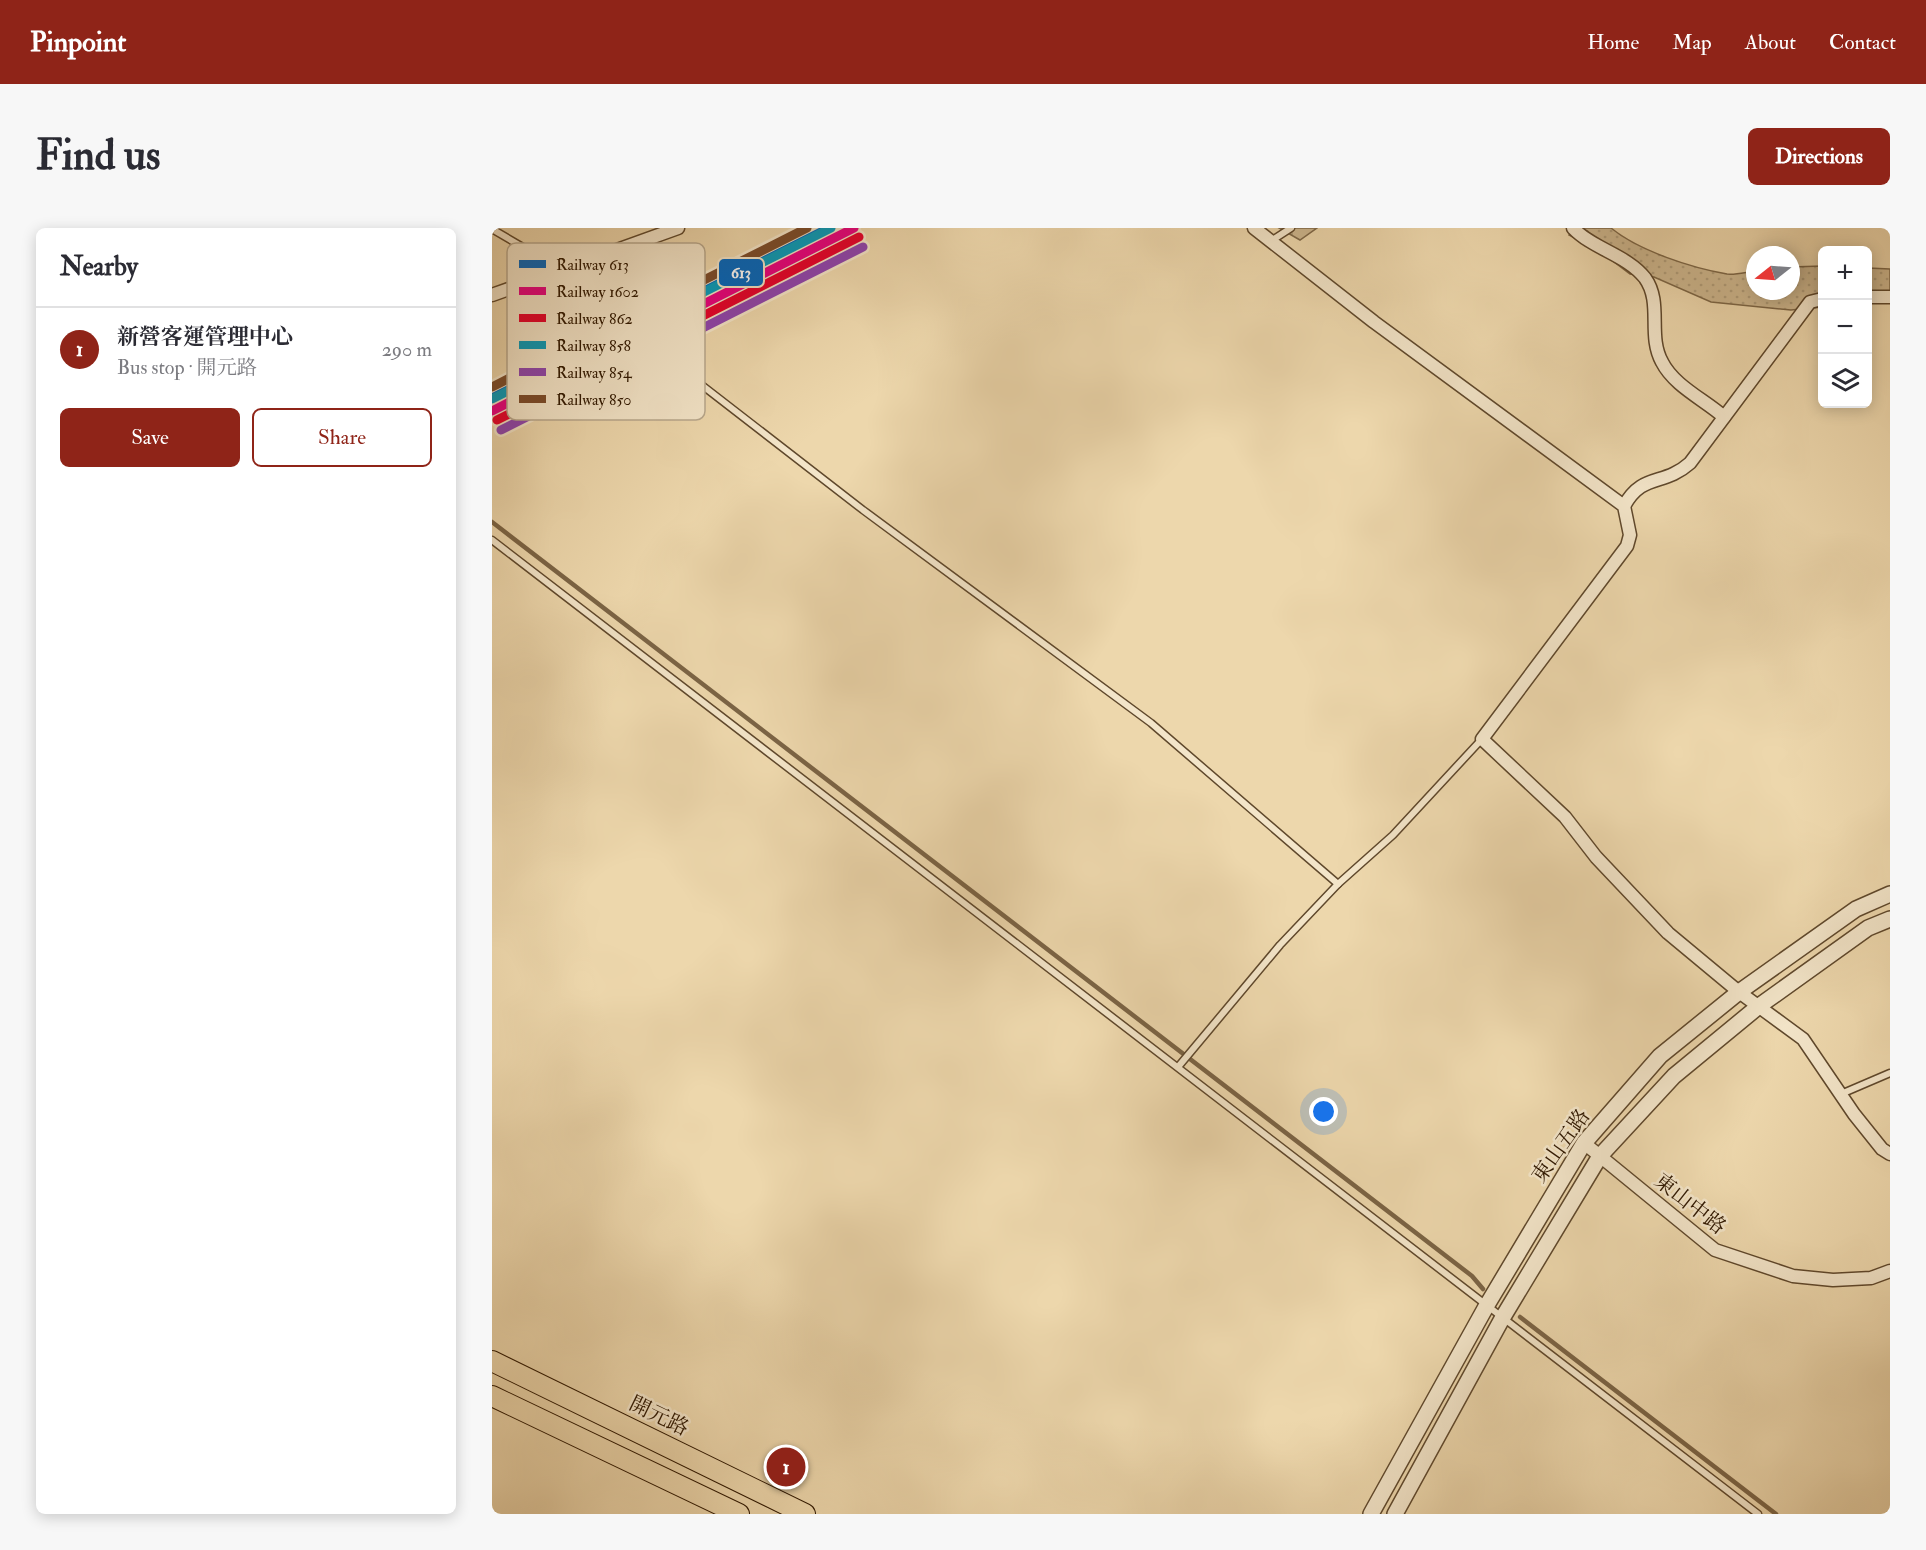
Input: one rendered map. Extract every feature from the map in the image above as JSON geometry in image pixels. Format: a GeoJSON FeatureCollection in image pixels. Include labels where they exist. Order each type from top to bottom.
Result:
{"type":"FeatureCollection","features":[{"type":"Feature","properties":{"kind":"main road","name":"開元路"},"geometry":{"type":"LineString","coordinates":[[492,1361],[805,1514]]}},
{"type":"Feature","properties":{"kind":"main road"},"geometry":{"type":"LineString","coordinates":[[492,1396],[739,1514]]}},
{"type":"Feature","properties":{"kind":"street"},"geometry":{"type":"LineString","coordinates":[[638,243],[678,228]]}},
{"type":"Feature","properties":{"kind":"street"},"geometry":{"type":"LineString","coordinates":[[1254,228],[1383,329],[1624,506]]}},
{"type":"Feature","properties":{"kind":"street"},"geometry":{"type":"LineString","coordinates":[[1574,228],[1582,238],[1626,262],[1643,276],[1652,290],[1655,311],[1654,342],[1662,362],[1671,375],[1724,417]]}},
{"type":"Feature","properties":{"kind":"street"},"geometry":{"type":"LineString","coordinates":[[492,295],[507,290]]}},
{"type":"Feature","properties":{"kind":"street"},"geometry":{"type":"LineString","coordinates":[[1872,297],[1890,297]]}},
{"type":"Feature","properties":{"kind":"street"},"geometry":{"type":"LineString","coordinates":[[1818,300],[1810,302],[1690,463],[1677,475],[1644,483],[1633,490],[1624,506],[1630,535],[1627,546],[1482,739],[1565,817],[1596,857],[1668,933],[1739,992],[1760,1005],[1803,1039],[1882,1149],[1890,1154]]}},
{"type":"Feature","properties":{"kind":"street","name":"東山五路"},"geometry":{"type":"LineString","coordinates":[[1371,1514],[1487,1305],[1584,1143],[1660,1056],[1739,992],[1856,909],[1890,894]]}},
{"type":"Feature","properties":{"kind":"street","name":"東山五路"},"geometry":{"type":"LineString","coordinates":[[1395,1514],[1503,1317],[1600,1156],[1674,1076],[1760,1005],[1868,928],[1890,919]]}},
{"type":"Feature","properties":{"kind":"street","name":"東山中路"},"geometry":{"type":"LineString","coordinates":[[1584,1143],[1715,1250],[1792,1276],[1833,1280],[1871,1278],[1890,1271]]}},
{"type":"Feature","properties":{"kind":"lane"},"geometry":{"type":"LineString","coordinates":[[1270,241],[1291,228]]}},
{"type":"Feature","properties":{"kind":"lane"},"geometry":{"type":"LineString","coordinates":[[492,229],[516,243]]}},
{"type":"Feature","properties":{"kind":"lane"},"geometry":{"type":"LineString","coordinates":[[705,389],[863,510],[1151,723],[1338,884]]}},
{"type":"Feature","properties":{"kind":"lane"},"geometry":{"type":"LineString","coordinates":[[492,540],[1758,1514]]}},
{"type":"Feature","properties":{"kind":"lane"},"geometry":{"type":"LineString","coordinates":[[1178,1067],[1280,945],[1338,884],[1393,835],[1482,739]]}},
{"type":"Feature","properties":{"kind":"lane"},"geometry":{"type":"LineString","coordinates":[[1841,1094],[1890,1073]]}},
{"type":"Feature","properties":{"kind":"green space"},"geometry":{"type":"Polygon","coordinates":[[[1279,228],[1317,228],[1300,240],[1279,228]]]}},
{"type":"Feature","properties":{"kind":"green space"},"geometry":{"type":"Polygon","coordinates":[[[1574,228],[1611,228],[1636,244],[1682,263],[1730,274],[1746,272],[1746,300],[1800,300],[1800,267],[1818,266],[1818,307],[1791,310],[1711,302],[1654,277],[1630,274],[1601,252],[1569,235],[1574,228]]]}},
{"type":"Feature","properties":{"kind":"green space"},"geometry":{"type":"Polygon","coordinates":[[[1872,268],[1890,269],[1890,295],[1872,300],[1872,268]]]}},
{"type":"Feature","properties":{"kind":"waterway"},"geometry":{"type":"LineString","coordinates":[[492,522],[1472,1276],[1483,1289]]}},
{"type":"Feature","properties":{"kind":"waterway"},"geometry":{"type":"LineString","coordinates":[[1520,1317],[1776,1514]]}},
{"type":"Feature","properties":{"kind":"rail line","name":"850"},"geometry":{"type":"LineString","coordinates":[[705,279],[807,228]]}},
{"type":"Feature","properties":{"kind":"rail line","name":"613"},"geometry":{"type":"LineString","coordinates":[[705,291],[829,228]]}},
{"type":"Feature","properties":{"kind":"rail line","name":"858"},"geometry":{"type":"LineString","coordinates":[[705,292],[831,228]]}},
{"type":"Feature","properties":{"kind":"rail line","name":"1602"},"geometry":{"type":"LineString","coordinates":[[705,303],[854,228]]}},
{"type":"Feature","properties":{"kind":"rail line","name":"862"},"geometry":{"type":"LineString","coordinates":[[705,315],[859,237]]}},
{"type":"Feature","properties":{"kind":"rail line","name":"854"},"geometry":{"type":"LineString","coordinates":[[705,327],[863,247]]}},
{"type":"Feature","properties":{"kind":"rail line","name":"850"},"geometry":{"type":"LineString","coordinates":[[492,387],[507,379]]}},
{"type":"Feature","properties":{"kind":"rail line","name":"613"},"geometry":{"type":"LineString","coordinates":[[492,398],[507,390]]}},
{"type":"Feature","properties":{"kind":"rail line","name":"858"},"geometry":{"type":"LineString","coordinates":[[492,399],[507,391]]}},
{"type":"Feature","properties":{"kind":"rail line","name":"1602"},"geometry":{"type":"LineString","coordinates":[[492,411],[507,403]]}},
{"type":"Feature","properties":{"kind":"rail line","name":"862"},"geometry":{"type":"LineString","coordinates":[[497,420],[507,415]]}},
{"type":"Feature","properties":{"kind":"rail line","name":"854"},"geometry":{"type":"LineString","coordinates":[[501,430],[521,420]]}},
{"type":"Feature","properties":{"kind":"place","name":"新營客運管理中心"},"geometry":{"type":"Point","coordinates":[786,1467]}}]}
